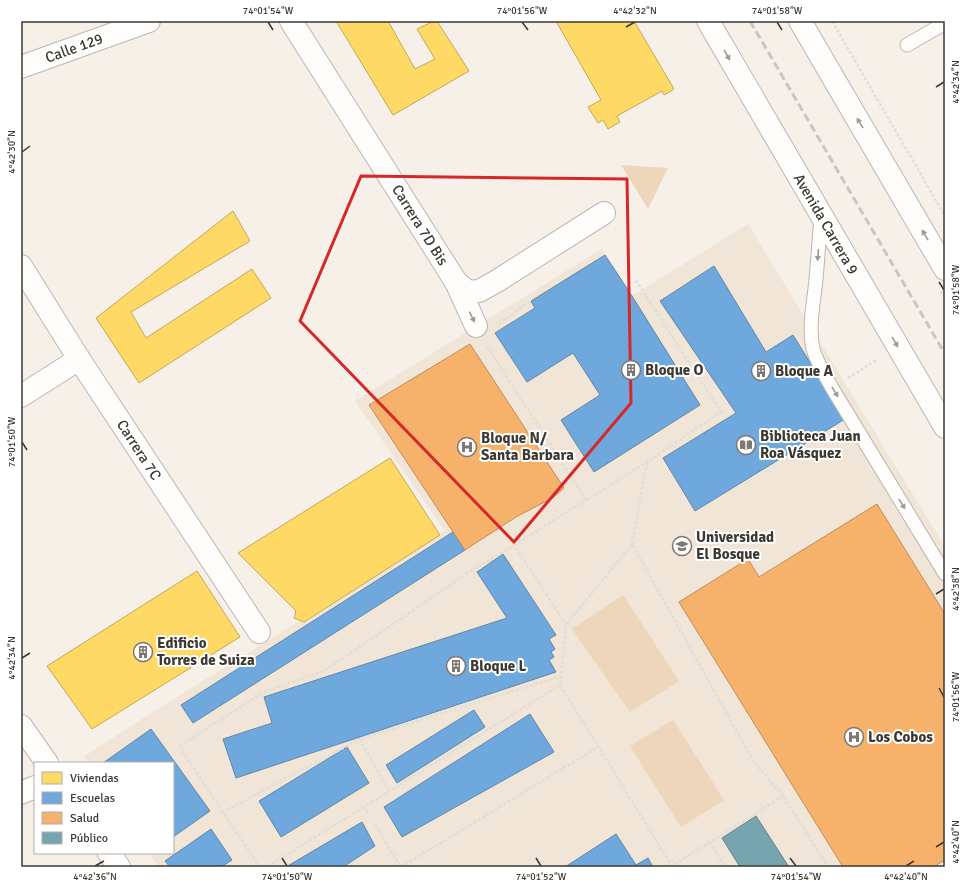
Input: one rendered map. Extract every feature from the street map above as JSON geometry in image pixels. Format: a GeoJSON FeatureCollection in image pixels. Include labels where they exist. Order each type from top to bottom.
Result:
{"type":"FeatureCollection","features":[{"type":"Feature","properties":{"kind":"street","name":"Calle 129"},"geometry":{"type":"LineString","coordinates":[[21,67],[149,21]]}},
{"type":"Feature","properties":{"kind":"street","name":"Carrera 7D Bis"},"geometry":{"type":"LineString","coordinates":[[291,21],[456,282],[468,292],[480,291],[604,213]]}},
{"type":"Feature","properties":{"kind":"street","name":"Avenida Carrera 9"},"geometry":{"type":"LineString","coordinates":[[708,21],[945,427]]}},
{"type":"Feature","properties":{"kind":"street"},"geometry":{"type":"LineString","coordinates":[[800,21],[945,269]]}},
{"type":"Feature","properties":{"kind":"street","name":"Carrera 7C"},"geometry":{"type":"LineString","coordinates":[[21,266],[79,359],[259,632]]}},
{"type":"Feature","properties":{"kind":"street"},"geometry":{"type":"LineString","coordinates":[[456,282],[485,332]]}},
{"type":"Feature","properties":{"kind":"street"},"geometry":{"type":"LineString","coordinates":[[21,396],[79,359]]}},
{"type":"Feature","properties":{"kind":"street"},"geometry":{"type":"LineString","coordinates":[[21,726],[46,762]]}},
{"type":"Feature","properties":{"kind":"street"},"geometry":{"type":"LineString","coordinates":[[21,793],[34,787]]}},
{"type":"Feature","properties":{"kind":"street"},"geometry":{"type":"LineString","coordinates":[[110,854],[119,867]]}},
{"type":"Feature","properties":{"kind":"lane"},"geometry":{"type":"LineString","coordinates":[[907,45],[945,23]]}},
{"type":"Feature","properties":{"kind":"lane"},"geometry":{"type":"LineString","coordinates":[[821,216],[816,278],[810,322],[810,336],[819,365],[945,574]]}},
{"type":"Feature","properties":{"kind":"path"},"geometry":{"type":"LineString","coordinates":[[832,21],[945,216]]}},
{"type":"Feature","properties":{"kind":"path"},"geometry":{"type":"LineString","coordinates":[[260,867],[179,746],[262,693],[324,671],[469,572],[647,462],[721,412],[634,278]]}},
{"type":"Feature","properties":{"kind":"path"},"geometry":{"type":"LineString","coordinates":[[531,301],[485,332],[586,500]]}},
{"type":"Feature","properties":{"kind":"path"},"geometry":{"type":"LineString","coordinates":[[832,388],[878,359]]}},
{"type":"Feature","properties":{"kind":"path"},"geometry":{"type":"LineString","coordinates":[[647,462],[632,544],[566,625],[560,685],[672,866],[783,796]]}},
{"type":"Feature","properties":{"kind":"path"},"geometry":{"type":"LineString","coordinates":[[514,544],[566,625]]}},
{"type":"Feature","properties":{"kind":"path"},"geometry":{"type":"LineString","coordinates":[[632,544],[754,762],[783,796],[828,867]]}},
{"type":"Feature","properties":{"kind":"path"},"geometry":{"type":"LineString","coordinates":[[223,812],[360,739],[560,676]]}},
{"type":"Feature","properties":{"kind":"path"},"geometry":{"type":"LineString","coordinates":[[267,867],[560,685]]}},
{"type":"Feature","properties":{"kind":"path"},"geometry":{"type":"LineString","coordinates":[[360,739],[389,791]]}},
{"type":"Feature","properties":{"kind":"path"},"geometry":{"type":"LineString","coordinates":[[375,825],[401,867],[598,747]]}},
{"type":"Feature","properties":{"kind":"path"},"geometry":{"type":"LineString","coordinates":[[364,807],[368,813]]}},
{"type":"Feature","properties":{"kind":"path"},"geometry":{"type":"LineString","coordinates":[[709,842],[725,867]]}},
{"type":"Feature","properties":{"kind":"highlighted area"},"geometry":{"type":"Polygon","coordinates":[[[361,176],[627,179],[631,403],[514,542],[300,321],[361,176]]]}},
{"type":"Feature","properties":{"kind":"shaded area"},"geometry":{"type":"Polygon","coordinates":[[[621,165],[668,168],[648,209],[621,165]]]}},
{"type":"Feature","properties":{"kind":"shaded area","name":"Universidad El Bosque"},"geometry":{"type":"Polygon","coordinates":[[[748,224],[945,547],[945,867],[159,867],[150,854],[174,854],[174,762],[88,762],[85,756],[148,715],[445,531],[355,401],[602,249],[632,296],[748,224]]]}},
{"type":"Feature","properties":{"kind":"shaded area"},"geometry":{"type":"Polygon","coordinates":[[[623,595],[679,681],[630,712],[572,629],[623,595]]]}},
{"type":"Feature","properties":{"kind":"shaded area"},"geometry":{"type":"Polygon","coordinates":[[[673,720],[724,800],[681,827],[630,746],[673,720]]]}},
{"type":"Feature","properties":{"kind":"building: Viviendas"},"geometry":{"type":"Polygon","coordinates":[[[336,21],[388,21],[415,69],[435,59],[417,29],[437,21],[469,71],[393,115],[336,21]]]}},
{"type":"Feature","properties":{"kind":"building: Viviendas"},"geometry":{"type":"Polygon","coordinates":[[[556,21],[634,21],[674,89],[664,95],[662,91],[617,116],[620,122],[608,129],[603,120],[598,123],[588,107],[601,100],[556,21]]]}},
{"type":"Feature","properties":{"kind":"building: Viviendas"},"geometry":{"type":"Polygon","coordinates":[[[233,211],[250,241],[131,312],[146,338],[252,269],[271,298],[139,383],[96,318],[233,211]]]}},
{"type":"Feature","properties":{"kind":"building: Viviendas"},"geometry":{"type":"Polygon","coordinates":[[[390,458],[440,535],[304,622],[294,618],[296,611],[238,553],[390,458]]]}},
{"type":"Feature","properties":{"kind":"building: Viviendas","name":"Edificio Torres de Suiza"},"geometry":{"type":"Polygon","coordinates":[[[197,571],[240,637],[92,729],[47,666],[197,571]]]}},
{"type":"Feature","properties":{"kind":"building: Escuelas","name":"Bloque O"},"geometry":{"type":"Polygon","coordinates":[[[605,255],[700,405],[594,472],[561,420],[600,395],[573,353],[527,382],[495,333],[535,308],[531,301],[605,255]]]}},
{"type":"Feature","properties":{"kind":"building: Escuelas","name":"Bloque A"},"geometry":{"type":"Polygon","coordinates":[[[714,266],[766,352],[793,335],[845,419],[695,511],[663,458],[736,413],[660,301],[714,266]]]}},
{"type":"Feature","properties":{"kind":"building: Escuelas"},"geometry":{"type":"Polygon","coordinates":[[[453,532],[465,550],[193,723],[181,705],[453,532]]]}},
{"type":"Feature","properties":{"kind":"building: Escuelas","name":"Bloque L"},"geometry":{"type":"Polygon","coordinates":[[[503,554],[556,635],[549,639],[555,649],[551,652],[554,657],[549,660],[556,672],[236,778],[223,739],[272,723],[264,697],[507,618],[477,572],[503,554]]]}},
{"type":"Feature","properties":{"kind":"building: Escuelas"},"geometry":{"type":"Polygon","coordinates":[[[474,710],[485,727],[397,783],[386,765],[474,710]]]}},
{"type":"Feature","properties":{"kind":"building: Escuelas"},"geometry":{"type":"Polygon","coordinates":[[[530,714],[554,752],[402,837],[384,807],[530,714]]]}},
{"type":"Feature","properties":{"kind":"building: Escuelas"},"geometry":{"type":"Polygon","coordinates":[[[151,729],[210,811],[174,836],[174,762],[104,762],[151,729]]]}},
{"type":"Feature","properties":{"kind":"building: Escuelas"},"geometry":{"type":"Polygon","coordinates":[[[347,747],[369,783],[281,837],[259,801],[347,747]]]}},
{"type":"Feature","properties":{"kind":"building: Escuelas"},"geometry":{"type":"Polygon","coordinates":[[[362,822],[375,846],[343,867],[286,867],[362,822]]]}},
{"type":"Feature","properties":{"kind":"building: Escuelas"},"geometry":{"type":"Polygon","coordinates":[[[211,829],[232,860],[221,867],[170,867],[165,861],[211,829]]]}},
{"type":"Feature","properties":{"kind":"building: Escuelas"},"geometry":{"type":"Polygon","coordinates":[[[616,834],[636,865],[634,867],[565,867],[616,834]]]}},
{"type":"Feature","properties":{"kind":"building: Escuelas"},"geometry":{"type":"Polygon","coordinates":[[[648,858],[653,867],[634,867],[636,865],[648,858]]]}},
{"type":"Feature","properties":{"kind":"building: Salud","name":"Bloque N/ Santa Barbara"},"geometry":{"type":"Polygon","coordinates":[[[470,344],[564,488],[554,497],[516,517],[465,550],[369,405],[470,344]]]}},
{"type":"Feature","properties":{"kind":"building: Salud","name":"Los Cobos"},"geometry":{"type":"Polygon","coordinates":[[[877,504],[945,614],[945,860],[933,867],[843,867],[679,602],[748,559],[759,577],[877,504]]]}},
{"type":"Feature","properties":{"kind":"building: Público"},"geometry":{"type":"Polygon","coordinates":[[[756,816],[789,867],[740,867],[722,838],[756,816]]]}},
{"type":"Feature","properties":{"kind":"railway"},"geometry":{"type":"LineString","coordinates":[[750,21],[945,354]]}},
{"type":"Feature","properties":{"kind":"place","name":"Bloque O"},"geometry":{"type":"Point","coordinates":[631,370]}},
{"type":"Feature","properties":{"kind":"place","name":"Bloque A"},"geometry":{"type":"Point","coordinates":[761,371]}},
{"type":"Feature","properties":{"kind":"place","name":"Biblioteca Juan Roa Vásquez"},"geometry":{"type":"Point","coordinates":[746,445]}},
{"type":"Feature","properties":{"kind":"place","name":"Bloque N/ Santa Barbara"},"geometry":{"type":"Point","coordinates":[467,447]}},
{"type":"Feature","properties":{"kind":"place","name":"Universidad El Bosque"},"geometry":{"type":"Point","coordinates":[682,546]}},
{"type":"Feature","properties":{"kind":"place","name":"Edificio Torres de Suiza"},"geometry":{"type":"Point","coordinates":[143,652]}},
{"type":"Feature","properties":{"kind":"place","name":"Bloque L"},"geometry":{"type":"Point","coordinates":[456,666]}},
{"type":"Feature","properties":{"kind":"place","name":"Los Cobos"},"geometry":{"type":"Point","coordinates":[854,737]}}]}
